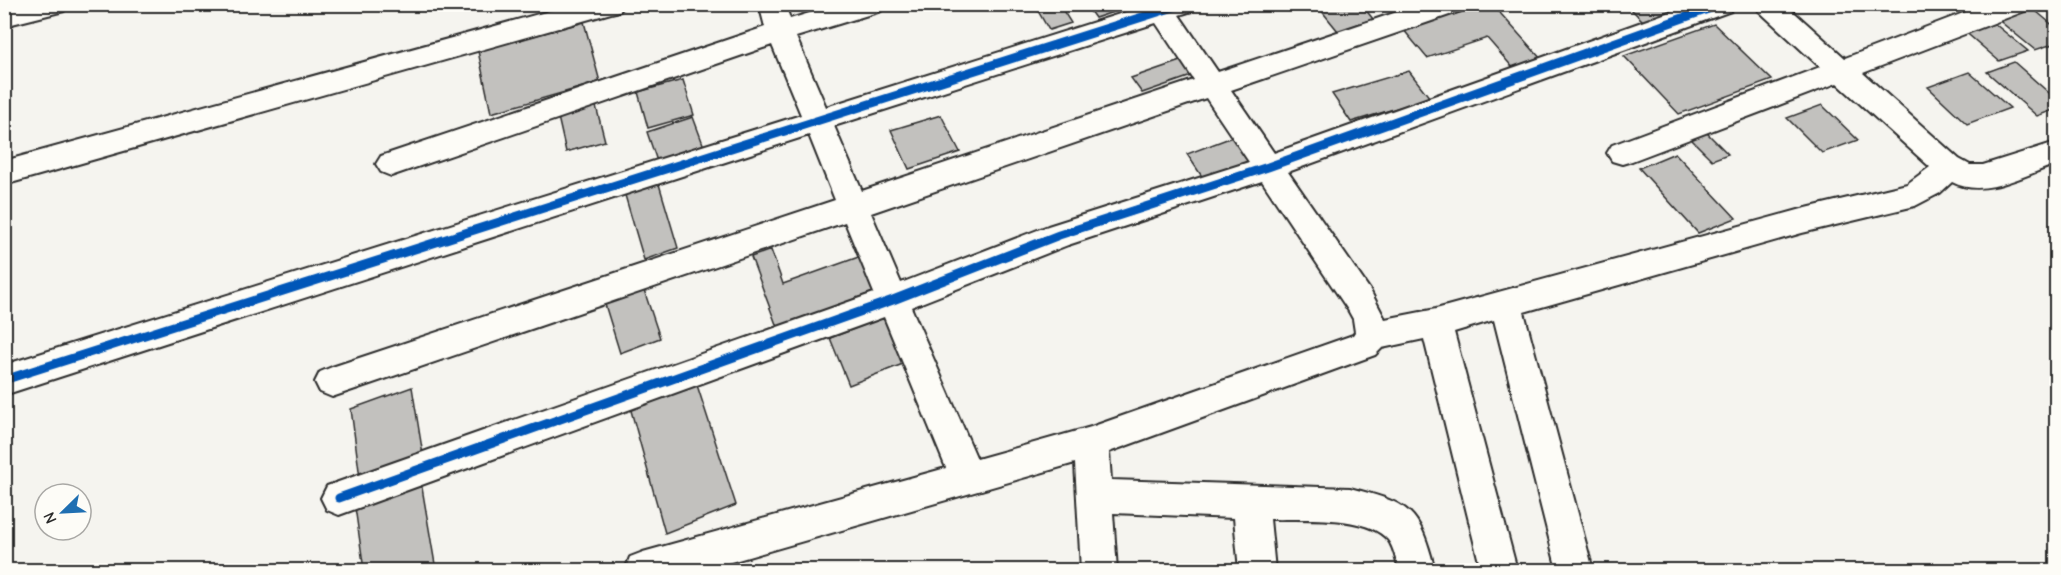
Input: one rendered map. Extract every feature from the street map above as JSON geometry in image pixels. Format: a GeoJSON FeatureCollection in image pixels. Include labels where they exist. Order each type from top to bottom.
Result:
{"type":"FeatureCollection","features":[{"type":"Feature","properties":{"kind":"street"},"geometry":{"type":"LineString","coordinates":[[4,17],[55,4]]}},
{"type":"Feature","properties":{"kind":"street"},"geometry":{"type":"LineString","coordinates":[[4,173],[611,4]]}},
{"type":"Feature","properties":{"kind":"street"},"geometry":{"type":"LineString","coordinates":[[391,164],[776,18],[872,4]]}},
{"type":"Feature","properties":{"kind":"street"},"geometry":{"type":"LineString","coordinates":[[332,382],[1452,4]]}},
{"type":"Feature","properties":{"kind":"street"},"geometry":{"type":"LineString","coordinates":[[339,498],[892,300],[1059,235],[1268,166],[1722,4]]}},
{"type":"Feature","properties":{"kind":"street"},"geometry":{"type":"LineString","coordinates":[[1768,4],[1949,167],[1966,176],[1983,177],[2056,153]]}},
{"type":"Feature","properties":{"kind":"street"},"geometry":{"type":"LineString","coordinates":[[1622,153],[2016,4]]}},
{"type":"Feature","properties":{"kind":"street"},"geometry":{"type":"LineString","coordinates":[[4,380],[1167,7],[1213,85],[1359,300],[1369,317],[1372,336]]}},
{"type":"Feature","properties":{"kind":"street"},"geometry":{"type":"LineString","coordinates":[[776,18],[968,479]]}},
{"type":"Feature","properties":{"kind":"street"},"geometry":{"type":"LineString","coordinates":[[643,570],[1091,443],[1364,345],[1372,336],[1436,323],[1802,221],[1915,194],[1930,185],[1949,167]]}},
{"type":"Feature","properties":{"kind":"street"},"geometry":{"type":"LineString","coordinates":[[1506,304],[1575,570]]}},
{"type":"Feature","properties":{"kind":"street"},"geometry":{"type":"LineString","coordinates":[[1436,323],[1499,570]]}},
{"type":"Feature","properties":{"kind":"street"},"geometry":{"type":"LineString","coordinates":[[1091,443],[1099,570]]}},
{"type":"Feature","properties":{"kind":"street"},"geometry":{"type":"LineString","coordinates":[[1095,496],[1350,505],[1387,515],[1404,531],[1417,570]]}},
{"type":"Feature","properties":{"kind":"street"},"geometry":{"type":"LineString","coordinates":[[1250,501],[1257,570]]}},
{"type":"Feature","properties":{"kind":"building"},"geometry":{"type":"Polygon","coordinates":[[[1034,4],[1059,4],[1071,23],[1049,30],[1034,4]]]}},
{"type":"Feature","properties":{"kind":"building"},"geometry":{"type":"Polygon","coordinates":[[[1085,4],[1137,4],[1095,18],[1085,4]]]}},
{"type":"Feature","properties":{"kind":"building"},"geometry":{"type":"Polygon","coordinates":[[[1316,4],[1361,4],[1373,19],[1338,31],[1316,4]]]}},
{"type":"Feature","properties":{"kind":"building"},"geometry":{"type":"Polygon","coordinates":[[[1476,4],[1492,4],[1542,60],[1515,70],[1487,38],[1427,58],[1403,29],[1476,4]]]}},
{"type":"Feature","properties":{"kind":"building"},"geometry":{"type":"Polygon","coordinates":[[[1626,4],[1694,4],[1646,24],[1626,4]]]}},
{"type":"Feature","properties":{"kind":"building"},"geometry":{"type":"Polygon","coordinates":[[[2030,6],[2056,28],[2056,43],[2035,50],[1996,18],[2030,6]]]}},
{"type":"Feature","properties":{"kind":"building"},"geometry":{"type":"Polygon","coordinates":[[[1990,20],[2028,51],[1999,61],[1962,29],[1990,20]]]}},
{"type":"Feature","properties":{"kind":"building"},"geometry":{"type":"Polygon","coordinates":[[[584,22],[600,82],[491,113],[478,51],[584,22]]]}},
{"type":"Feature","properties":{"kind":"building"},"geometry":{"type":"Polygon","coordinates":[[[1714,24],[1772,80],[1679,114],[1624,56],[1714,24]]]}},
{"type":"Feature","properties":{"kind":"building"},"geometry":{"type":"Polygon","coordinates":[[[1189,58],[1200,73],[1142,93],[1131,78],[1189,58]]]}},
{"type":"Feature","properties":{"kind":"building"},"geometry":{"type":"Polygon","coordinates":[[[2014,62],[2056,99],[2056,109],[2037,116],[1987,72],[2014,62]]]}},
{"type":"Feature","properties":{"kind":"building"},"geometry":{"type":"Polygon","coordinates":[[[1409,71],[1430,98],[1351,122],[1332,94],[1409,71]]]}},
{"type":"Feature","properties":{"kind":"building"},"geometry":{"type":"Polygon","coordinates":[[[1969,72],[2010,108],[1967,124],[1928,87],[1969,72]]]}},
{"type":"Feature","properties":{"kind":"building"},"geometry":{"type":"Polygon","coordinates":[[[683,80],[694,115],[648,128],[638,92],[683,80]]]}},
{"type":"Feature","properties":{"kind":"building"},"geometry":{"type":"Polygon","coordinates":[[[1822,105],[1858,140],[1822,153],[1787,118],[1822,105]]]}},
{"type":"Feature","properties":{"kind":"building"},"geometry":{"type":"Polygon","coordinates":[[[596,106],[605,141],[566,152],[558,117],[596,106]]]}},
{"type":"Feature","properties":{"kind":"building"},"geometry":{"type":"Polygon","coordinates":[[[941,115],[960,152],[909,169],[891,130],[941,115]]]}},
{"type":"Feature","properties":{"kind":"building"},"geometry":{"type":"Polygon","coordinates":[[[693,117],[706,152],[659,167],[647,132],[693,117]]]}},
{"type":"Feature","properties":{"kind":"building"},"geometry":{"type":"Polygon","coordinates":[[[1706,132],[1728,154],[1712,160],[1690,138],[1706,132]]]}},
{"type":"Feature","properties":{"kind":"building"},"geometry":{"type":"Polygon","coordinates":[[[1243,133],[1260,157],[1203,178],[1187,154],[1243,133]]]}},
{"type":"Feature","properties":{"kind":"building"},"geometry":{"type":"Polygon","coordinates":[[[1675,153],[1736,218],[1698,233],[1639,168],[1675,153]]]}},
{"type":"Feature","properties":{"kind":"building"},"geometry":{"type":"Polygon","coordinates":[[[656,174],[678,248],[644,260],[622,185],[656,174]]]}},
{"type":"Feature","properties":{"kind":"building"},"geometry":{"type":"Polygon","coordinates":[[[771,250],[783,284],[867,254],[882,289],[777,327],[751,257],[771,250]]]}},
{"type":"Feature","properties":{"kind":"building"},"geometry":{"type":"Polygon","coordinates":[[[642,284],[660,338],[620,353],[603,298],[642,284]]]}},
{"type":"Feature","properties":{"kind":"building"},"geometry":{"type":"Polygon","coordinates":[[[888,316],[908,362],[849,385],[830,338],[888,316]]]}},
{"type":"Feature","properties":{"kind":"building"},"geometry":{"type":"Polygon","coordinates":[[[696,382],[736,505],[665,533],[630,407],[696,382]]]}},
{"type":"Feature","properties":{"kind":"building"},"geometry":{"type":"Polygon","coordinates":[[[412,387],[423,455],[360,478],[351,409],[412,387]]]}},
{"type":"Feature","properties":{"kind":"building"},"geometry":{"type":"Polygon","coordinates":[[[421,482],[436,570],[364,570],[355,507],[421,482]]]}},
{"type":"Feature","properties":{"kind":"cycle path"},"geometry":{"type":"LineString","coordinates":[[4,380],[1183,4]]}},
{"type":"Feature","properties":{"kind":"cycle path"},"geometry":{"type":"LineString","coordinates":[[339,498],[893,300],[1059,235],[1268,167],[1722,4]]}}]}
